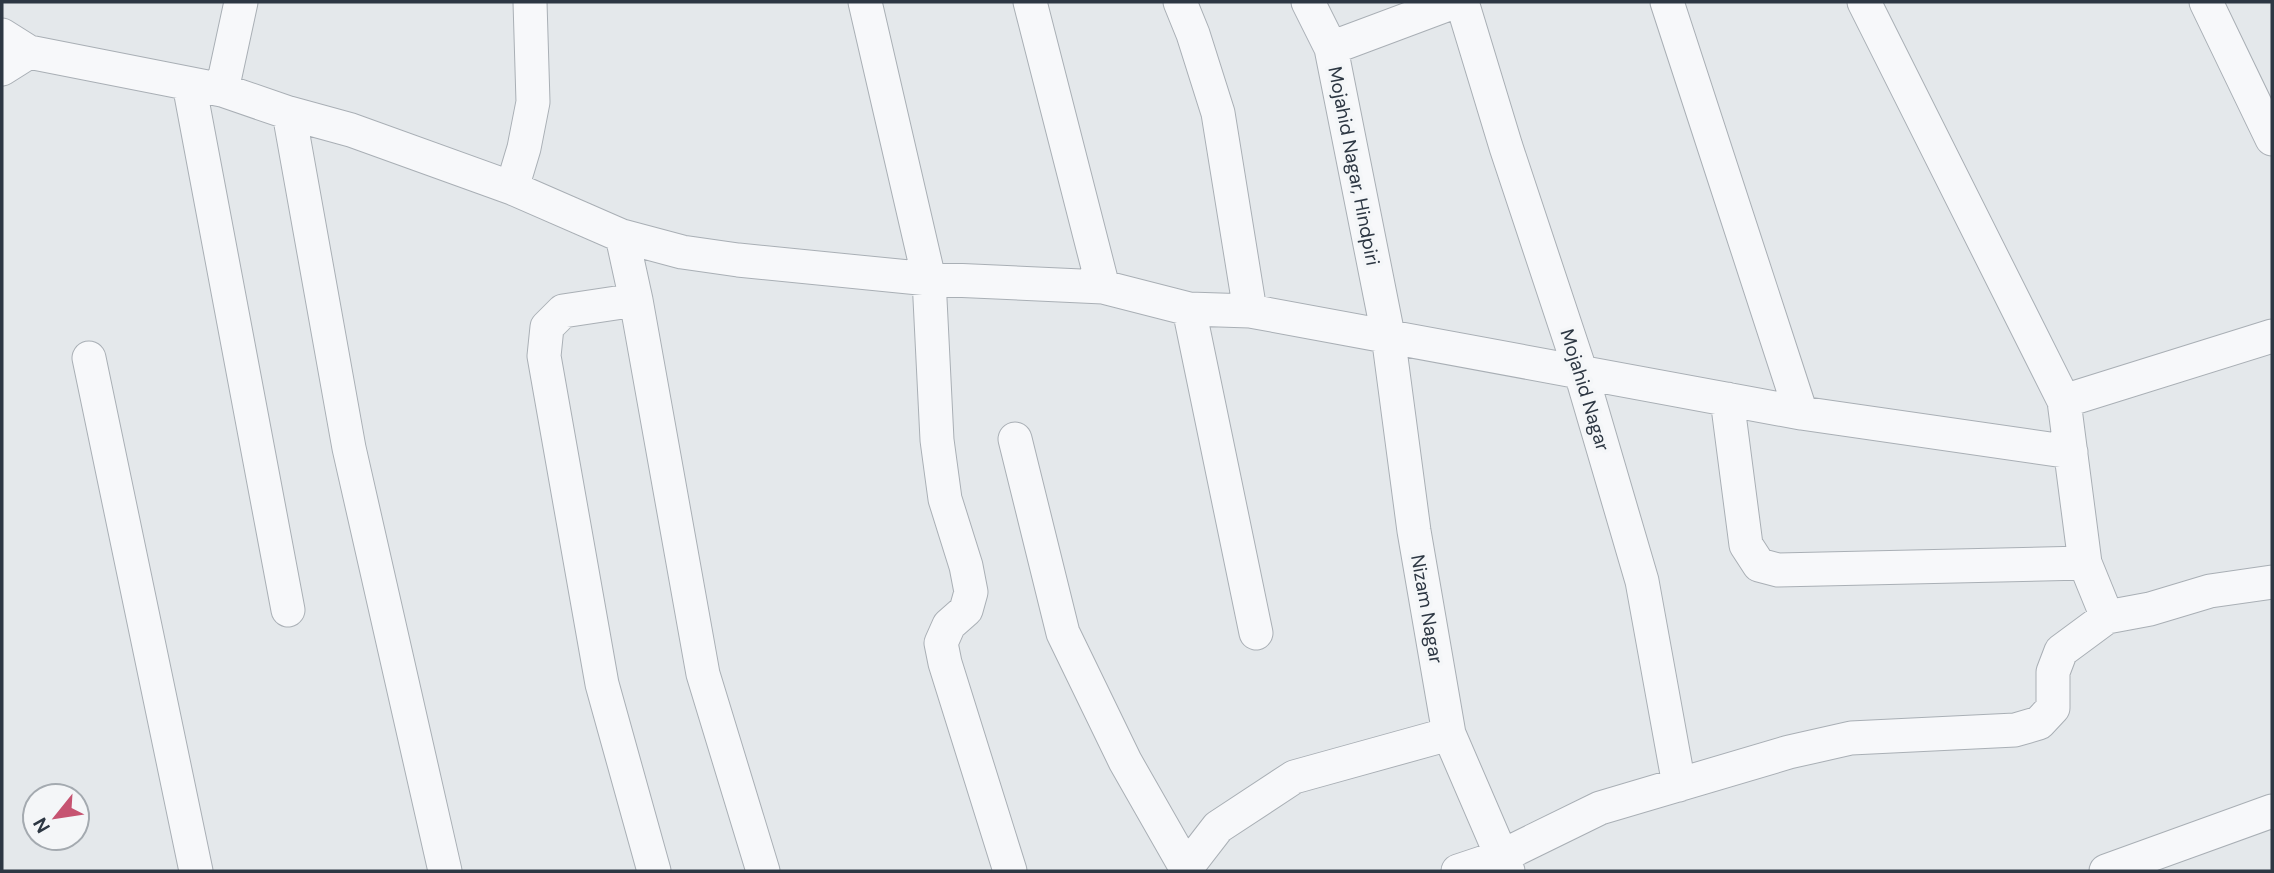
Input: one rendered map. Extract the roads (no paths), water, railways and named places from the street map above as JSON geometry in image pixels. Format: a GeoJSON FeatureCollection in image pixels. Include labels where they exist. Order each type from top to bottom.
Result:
{"type":"FeatureCollection","features":[{"type":"Feature","properties":{"kind":"street"},"geometry":{"type":"LineString","coordinates":[[222,90],[241,2]]}},
{"type":"Feature","properties":{"kind":"street"},"geometry":{"type":"LineString","coordinates":[[512,188],[533,103],[530,2]]}},
{"type":"Feature","properties":{"kind":"street"},"geometry":{"type":"LineString","coordinates":[[865,2],[929,279],[937,440],[945,499],[966,566],[971,592],[966,610],[949,625],[941,643],[1010,871]]}},
{"type":"Feature","properties":{"kind":"street"},"geometry":{"type":"LineString","coordinates":[[1030,2],[1103,287]]}},
{"type":"Feature","properties":{"kind":"street"},"geometry":{"type":"LineString","coordinates":[[1180,2],[1218,113],[1250,311]]}},
{"type":"Feature","properties":{"kind":"street","name":"Mojahid Nagar, Hindpiri"},"geometry":{"type":"LineString","coordinates":[[1308,2],[1331,48],[1388,335]]}},
{"type":"Feature","properties":{"kind":"street"},"geometry":{"type":"LineString","coordinates":[[1331,48],[1454,2]]}},
{"type":"Feature","properties":{"kind":"street","name":"Mojahid Nagar"},"geometry":{"type":"LineString","coordinates":[[1462,2],[1506,147],[1581,373],[1642,581],[1679,785]]}},
{"type":"Feature","properties":{"kind":"street"},"geometry":{"type":"LineString","coordinates":[[1667,2],[1801,413]]}},
{"type":"Feature","properties":{"kind":"street"},"geometry":{"type":"LineString","coordinates":[[1864,2],[2064,401],[2085,563],[2107,617]]}},
{"type":"Feature","properties":{"kind":"street"},"geometry":{"type":"LineString","coordinates":[[2206,2],[2272,139]]}},
{"type":"Feature","properties":{"kind":"street"},"geometry":{"type":"LineString","coordinates":[[11,52],[222,90],[289,113],[351,130],[512,188],[622,236],[682,252],[929,279],[1103,287],[1189,309],[1250,311],[1801,413],[2071,452]]}},
{"type":"Feature","properties":{"kind":"street"},"geometry":{"type":"LineString","coordinates":[[189,84],[288,610]]}},
{"type":"Feature","properties":{"kind":"street"},"geometry":{"type":"LineString","coordinates":[[289,113],[349,449],[445,871]]}},
{"type":"Feature","properties":{"kind":"street"},"geometry":{"type":"LineString","coordinates":[[622,236],[636,299],[703,674],[763,871]]}},
{"type":"Feature","properties":{"kind":"street"},"geometry":{"type":"LineString","coordinates":[[636,299],[563,311],[547,327],[544,356],[602,684],[653,871]]}},
{"type":"Feature","properties":{"kind":"street"},"geometry":{"type":"LineString","coordinates":[[1189,309],[1256,633]]}},
{"type":"Feature","properties":{"kind":"street","name":"Nizam Nagar"},"geometry":{"type":"LineString","coordinates":[[1388,335],[1414,531],[1449,734],[1504,864]]}},
{"type":"Feature","properties":{"kind":"street"},"geometry":{"type":"LineString","coordinates":[[2064,401],[2272,335]]}},
{"type":"Feature","properties":{"kind":"street"},"geometry":{"type":"LineString","coordinates":[[89,358],[196,871]]}},
{"type":"Feature","properties":{"kind":"street"},"geometry":{"type":"LineString","coordinates":[[1727,399],[1746,545],[1759,565],[1778,570],[2085,563]]}},
{"type":"Feature","properties":{"kind":"street"},"geometry":{"type":"LineString","coordinates":[[1015,439],[1063,633],[1125,761],[1185,870],[1218,827],[1294,777],[1449,734]]}},
{"type":"Feature","properties":{"kind":"street"},"geometry":{"type":"LineString","coordinates":[[1458,871],[1504,864],[1600,808],[1789,752],[1851,738],[2015,730],[2039,723],[2053,708],[2053,672],[2061,651],[2107,617],[2210,592],[2272,582]]}},
{"type":"Feature","properties":{"kind":"street"},"geometry":{"type":"LineString","coordinates":[[2106,871],[2272,811]]}}]}
